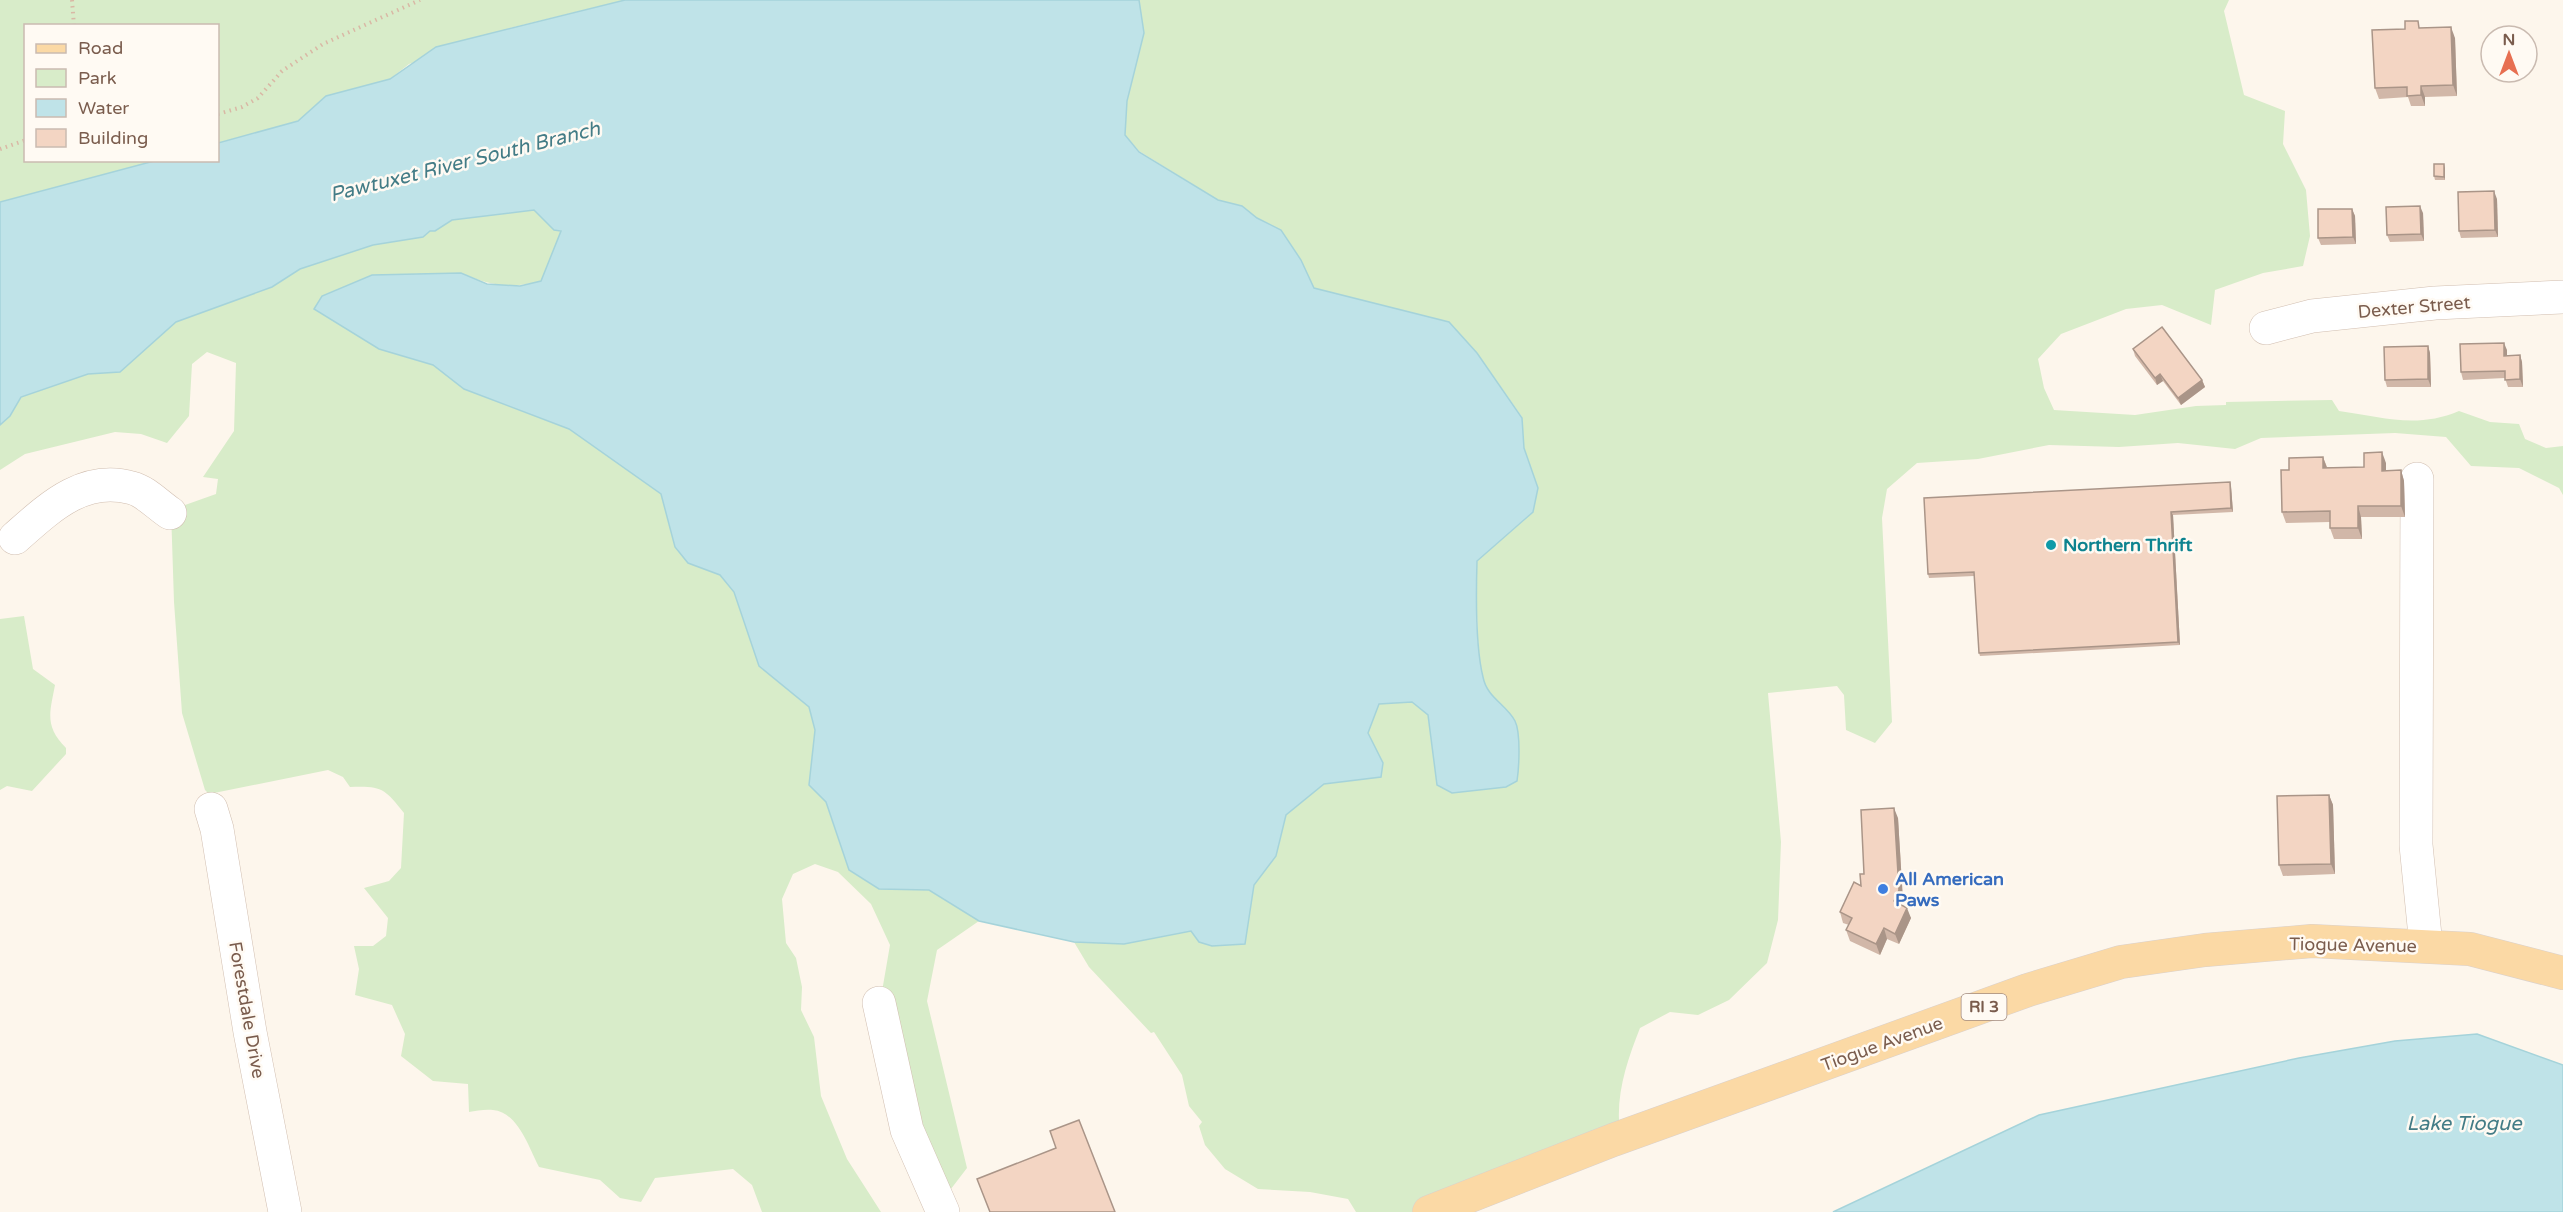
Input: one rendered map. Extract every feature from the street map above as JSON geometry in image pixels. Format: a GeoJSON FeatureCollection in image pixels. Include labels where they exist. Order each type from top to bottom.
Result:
{"type":"FeatureCollection","features":[{"type":"Feature","properties":{"kind":"main road","name":"Tiogue Avenue"},"geometry":{"type":"LineString","coordinates":[[1429,1212],[1602,1144],[2028,990],[2121,962],[2205,950],[2312,942],[2470,949],[2563,973]]}},
{"type":"Feature","properties":{"kind":"street","name":"Dexter Street"},"geometry":{"type":"LineString","coordinates":[[2266,327],[2312,316],[2402,306],[2563,297]]}},
{"type":"Feature","properties":{"kind":"street"},"geometry":{"type":"LineString","coordinates":[[2417,479],[2416,844],[2426,946]]}},
{"type":"Feature","properties":{"kind":"street"},"geometry":{"type":"LineString","coordinates":[[15,538],[59,500],[101,484],[134,488],[171,513]]}},
{"type":"Feature","properties":{"kind":"street","name":"Forestdale Drive"},"geometry":{"type":"LineString","coordinates":[[211,809],[217,830],[250,1032],[285,1212]]}},
{"type":"Feature","properties":{"kind":"street"},"geometry":{"type":"LineString","coordinates":[[879,1003],[907,1130],[943,1212]]}},
{"type":"Feature","properties":{"kind":"path"},"geometry":{"type":"LineString","coordinates":[[72,0],[74,24]]}},
{"type":"Feature","properties":{"kind":"path"},"geometry":{"type":"LineString","coordinates":[[219,114],[242,108],[258,98],[282,71],[323,44],[420,0]]}},
{"type":"Feature","properties":{"kind":"path"},"geometry":{"type":"LineString","coordinates":[[0,149],[24,141]]}},
{"type":"Feature","properties":{"kind":"green space"},"geometry":{"type":"Polygon","coordinates":[[[0,0],[625,0],[510,28],[409,64],[390,79],[326,96],[298,121],[219,143],[219,24],[24,24],[24,162],[150,162],[0,202],[0,0]]]}},
{"type":"Feature","properties":{"kind":"green space"},"geometry":{"type":"Polygon","coordinates":[[[1139,0],[2229,0],[2224,11],[2244,95],[2285,111],[2283,144],[2306,190],[2310,236],[2303,266],[2263,273],[2215,290],[2211,325],[2162,305],[2126,309],[2061,334],[2038,359],[2044,388],[2054,410],[2135,415],[2196,406],[2226,405],[2226,402],[2332,400],[2339,411],[2399,420],[2429,419],[2459,411],[2490,422],[2519,424],[2525,439],[2546,448],[2563,446],[2563,495],[2559,488],[2519,468],[2471,466],[2446,437],[2395,433],[2261,438],[2235,449],[2178,443],[2119,447],[2049,445],[1978,459],[1917,463],[1887,489],[1882,518],[1892,722],[1875,743],[1846,730],[1844,695],[1837,686],[1768,693],[1781,842],[1778,920],[1767,963],[1729,1000],[1698,1015],[1670,1012],[1640,1028],[1621,1092],[1620,1132],[1420,1212],[1356,1212],[1348,1199],[1310,1192],[1258,1189],[1225,1169],[1205,1145],[1199,1126],[1202,1122],[1189,1106],[1182,1075],[1154,1032],[1151,1033],[1089,967],[1074,942],[1124,944],[1191,930],[1199,942],[1245,943],[1254,885],[1276,856],[1286,815],[1324,784],[1381,777],[1383,763],[1368,733],[1379,704],[1412,702],[1428,715],[1437,785],[1516,722],[1493,700],[1483,681],[1478,628],[1477,561],[1533,512],[1538,488],[1524,448],[1522,417],[1477,353],[1449,322],[1314,288],[1301,260],[1281,230],[1257,218],[1242,206],[1218,200],[1139,151],[1125,135],[1127,101],[1143,33],[1139,0]]]}},
{"type":"Feature","properties":{"kind":"green space"},"geometry":{"type":"Polygon","coordinates":[[[534,210],[554,230],[561,231],[541,281],[520,285],[501,285],[461,273],[379,349],[433,365],[464,389],[569,429],[661,494],[675,547],[688,563],[720,575],[734,592],[759,666],[809,707],[815,730],[809,785],[826,802],[849,870],[879,889],[929,890],[979,921],[937,950],[927,1001],[967,1168],[944,1198],[880,1003],[890,945],[871,904],[838,872],[815,864],[793,874],[782,899],[786,943],[796,958],[802,987],[801,1010],[814,1037],[821,1096],[847,1159],[881,1212],[762,1212],[752,1185],[733,1169],[655,1178],[641,1202],[620,1198],[600,1180],[539,1167],[522,1132],[509,1117],[493,1110],[469,1112],[468,1084],[433,1081],[401,1056],[405,1034],[392,1005],[355,995],[359,969],[354,946],[373,946],[386,936],[388,918],[364,888],[389,881],[401,868],[404,813],[382,790],[350,787],[343,777],[328,770],[209,794],[205,790],[182,713],[174,602],[171,510],[216,494],[218,479],[203,477],[234,431],[236,363],[207,352],[192,364],[189,416],[167,443],[141,434],[115,432],[25,454],[0,470],[0,425],[10,416],[21,397],[88,374],[120,371],[176,322],[272,287],[300,269],[373,245],[423,237],[452,220],[534,210]]]}},
{"type":"Feature","properties":{"kind":"green space"},"geometry":{"type":"Polygon","coordinates":[[[24,616],[33,669],[55,685],[50,718],[54,733],[66,748],[66,754],[32,791],[7,786],[0,790],[0,619],[24,616]]]}},
{"type":"Feature","properties":{"kind":"water","name":"Pawtuxet River South Branch"},"geometry":{"type":"Polygon","coordinates":[[[625,0],[1139,0],[1144,33],[1127,101],[1125,135],[1139,152],[1218,200],[1242,206],[1257,218],[1281,230],[1301,260],[1314,288],[1449,322],[1477,353],[1522,418],[1524,448],[1538,488],[1533,512],[1477,561],[1476,589],[1480,664],[1488,690],[1511,715],[1517,726],[1519,751],[1517,781],[1506,787],[1452,793],[1437,785],[1428,715],[1412,702],[1379,704],[1368,733],[1383,763],[1381,777],[1324,784],[1286,815],[1276,856],[1254,885],[1245,944],[1212,946],[1199,942],[1191,931],[1124,944],[1074,942],[979,921],[929,890],[879,889],[849,870],[826,802],[809,785],[815,730],[809,707],[759,666],[734,592],[720,575],[688,563],[675,547],[661,494],[569,429],[464,389],[433,365],[379,349],[314,309],[322,296],[372,275],[461,273],[487,284],[520,286],[541,281],[561,231],[554,230],[534,210],[452,220],[423,237],[373,245],[300,269],[272,287],[176,322],[120,372],[88,374],[21,397],[10,416],[0,425],[0,202],[150,162],[219,162],[219,143],[298,121],[326,96],[390,79],[436,47],[625,0]]]}},
{"type":"Feature","properties":{"kind":"water","name":"Lake Tiogue"},"geometry":{"type":"Polygon","coordinates":[[[2477,1034],[2563,1065],[2563,1212],[1833,1212],[2039,1115],[2299,1058],[2395,1041],[2477,1034]]]}},
{"type":"Feature","properties":{"kind":"building"},"geometry":{"type":"Polygon","coordinates":[[[2405,21],[2418,21],[2419,28],[2451,27],[2453,85],[2421,86],[2421,95],[2407,96],[2407,87],[2375,88],[2372,30],[2405,29],[2405,21]]]}},
{"type":"Feature","properties":{"kind":"building"},"geometry":{"type":"Polygon","coordinates":[[[2434,164],[2444,164],[2444,177],[2434,176],[2434,164]]]}},
{"type":"Feature","properties":{"kind":"building"},"geometry":{"type":"Polygon","coordinates":[[[2494,191],[2495,230],[2459,231],[2458,192],[2494,191]]]}},
{"type":"Feature","properties":{"kind":"building"},"geometry":{"type":"Polygon","coordinates":[[[2420,206],[2421,234],[2387,235],[2386,207],[2420,206]]]}},
{"type":"Feature","properties":{"kind":"building"},"geometry":{"type":"Polygon","coordinates":[[[2318,209],[2352,209],[2353,237],[2318,238],[2318,209]]]}},
{"type":"Feature","properties":{"kind":"building"},"geometry":{"type":"Polygon","coordinates":[[[2162,327],[2202,380],[2178,398],[2160,374],[2155,378],[2133,349],[2162,327]]]}},
{"type":"Feature","properties":{"kind":"building"},"geometry":{"type":"Polygon","coordinates":[[[2504,343],[2504,356],[2520,355],[2520,379],[2505,380],[2505,371],[2461,372],[2460,344],[2504,343]]]}},
{"type":"Feature","properties":{"kind":"building"},"geometry":{"type":"Polygon","coordinates":[[[2428,346],[2428,379],[2385,380],[2384,347],[2428,346]]]}},
{"type":"Feature","properties":{"kind":"building"},"geometry":{"type":"Polygon","coordinates":[[[2382,452],[2382,471],[2401,470],[2401,506],[2358,506],[2358,528],[2330,528],[2330,511],[2282,512],[2281,470],[2289,470],[2289,458],[2323,457],[2323,468],[2364,467],[2364,453],[2382,452]]]}},
{"type":"Feature","properties":{"kind":"building","name":"Northern Thrift"},"geometry":{"type":"Polygon","coordinates":[[[2230,482],[2231,508],[2171,512],[2178,642],[1979,653],[1974,572],[1928,574],[1924,498],[2230,482]]]}},
{"type":"Feature","properties":{"kind":"building"},"geometry":{"type":"Polygon","coordinates":[[[2329,795],[2331,864],[2279,865],[2277,796],[2329,795]]]}},
{"type":"Feature","properties":{"kind":"building","name":"All American Paws"},"geometry":{"type":"Polygon","coordinates":[[[1894,808],[1899,890],[1894,901],[1907,908],[1895,934],[1884,928],[1876,944],[1846,930],[1852,918],[1840,912],[1854,882],[1861,886],[1860,874],[1864,874],[1861,810],[1894,808]]]}},
{"type":"Feature","properties":{"kind":"building"},"geometry":{"type":"Polygon","coordinates":[[[1079,1120],[1115,1212],[990,1212],[977,1179],[1056,1148],[1050,1131],[1079,1120]]]}},
{"type":"Feature","properties":{"kind":"place","name":"Northern Thrift"},"geometry":{"type":"Point","coordinates":[2051,545]}},
{"type":"Feature","properties":{"kind":"place","name":"All American Paws"},"geometry":{"type":"Point","coordinates":[1883,889]}}]}
